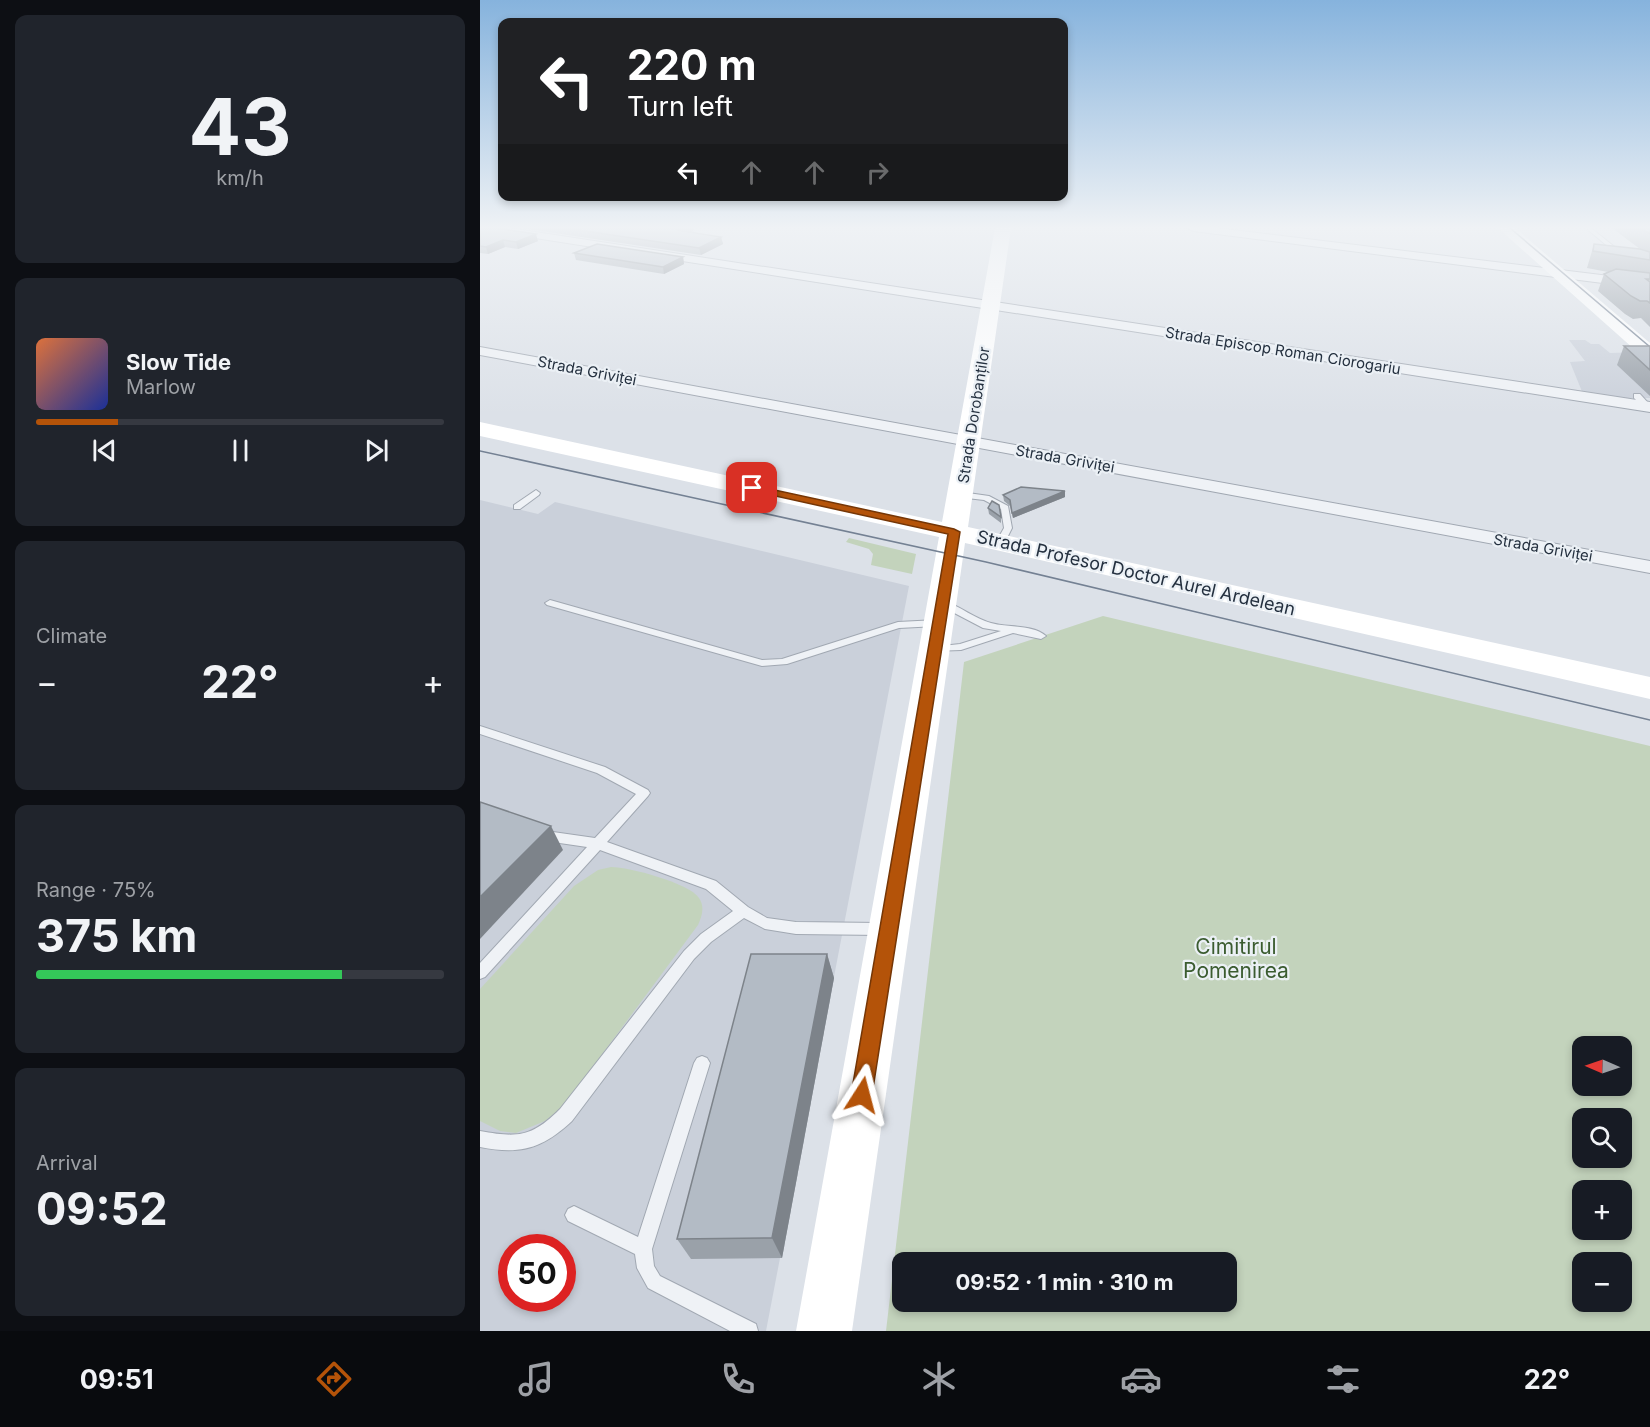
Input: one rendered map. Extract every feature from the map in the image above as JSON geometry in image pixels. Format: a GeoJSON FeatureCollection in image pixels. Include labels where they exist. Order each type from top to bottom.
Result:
{"type":"FeatureCollection","features":[{"type":"Feature","properties":{"kind":"main road","name":"Strada Dorobanților"},"geometry":{"type":"LineString","coordinates":[[824,1331],[993,290]]}},
{"type":"Feature","properties":{"kind":"main road"},"geometry":{"type":"LineString","coordinates":[[1578,290],[1650,353]]}},
{"type":"Feature","properties":{"kind":"main road"},"geometry":{"type":"LineString","coordinates":[[1596,290],[1650,336]]}},
{"type":"Feature","properties":{"kind":"main road","name":"Strada Profesor Doctor Aurel Ardelean"},"geometry":{"type":"LineString","coordinates":[[480,430],[958,513],[1001,542],[1650,688]]}},
{"type":"Feature","properties":{"kind":"street","name":"Strada Episcop Roman Ciorogariu"},"geometry":{"type":"LineString","coordinates":[[889,290],[1649,407]]}},
{"type":"Feature","properties":{"kind":"street","name":"Strada Griviței"},"geometry":{"type":"LineString","coordinates":[[480,351],[1650,567]]}},
{"type":"Feature","properties":{"kind":"lane"},"geometry":{"type":"LineString","coordinates":[[1636,396],[1649,407]]}},
{"type":"Feature","properties":{"kind":"lane"},"geometry":{"type":"LineString","coordinates":[[517,507],[536,494]]}},
{"type":"Feature","properties":{"kind":"lane"},"geometry":{"type":"LineString","coordinates":[[958,513],[993,500],[1005,508],[1008,528],[1001,542]]}},
{"type":"Feature","properties":{"kind":"lane"},"geometry":{"type":"LineString","coordinates":[[550,603],[762,663],[783,662],[898,625],[980,624],[1041,636]]}},
{"type":"Feature","properties":{"kind":"lane"},"geometry":{"type":"LineString","coordinates":[[938,625],[961,647],[1016,630]]}},
{"type":"Feature","properties":{"kind":"lane"},"geometry":{"type":"LineString","coordinates":[[480,730],[601,770],[644,793],[596,843],[480,973]]}},
{"type":"Feature","properties":{"kind":"lane"},"geometry":{"type":"LineString","coordinates":[[536,834],[567,841],[596,843],[711,885],[755,919],[778,927],[888,929]]}},
{"type":"Feature","properties":{"kind":"lane"},"geometry":{"type":"LineString","coordinates":[[480,1139],[506,1144],[529,1143],[549,1133],[566,1115],[689,955],[706,938],[743,911]]}},
{"type":"Feature","properties":{"kind":"lane"},"geometry":{"type":"LineString","coordinates":[[702,1063],[643,1249],[646,1268],[654,1282],[749,1331]]}},
{"type":"Feature","properties":{"kind":"lane"},"geometry":{"type":"LineString","coordinates":[[574,1215],[643,1249]]}},
{"type":"Feature","properties":{"kind":"shaded area"},"geometry":{"type":"Polygon","coordinates":[[[1569,340],[1585,340],[1591,344],[1599,344],[1610,353],[1641,352],[1650,360],[1650,398],[1612,398],[1583,394],[1570,362],[1585,361],[1569,340]]]}},
{"type":"Feature","properties":{"kind":"shaded area"},"geometry":{"type":"Polygon","coordinates":[[[480,500],[538,514],[555,502],[909,586],[766,1331],[480,1331],[480,500]]]}},
{"type":"Feature","properties":{"kind":"green space"},"geometry":{"type":"Polygon","coordinates":[[[849,538],[916,554],[912,574],[871,565],[873,554],[869,549],[846,542],[849,538]]]}},
{"type":"Feature","properties":{"kind":"green space","name":"Cimitirul Pomenirea"},"geometry":{"type":"Polygon","coordinates":[[[1103,616],[1650,746],[1650,1331],[886,1331],[892,1280],[892,1312],[1237,1312],[1237,1252],[895,1252],[964,662],[1103,616]]]}},
{"type":"Feature","properties":{"kind":"green space"},"geometry":{"type":"Polygon","coordinates":[[[611,867],[658,877],[693,892],[702,905],[698,925],[563,1107],[545,1121],[516,1133],[500,1131],[480,1121],[480,989],[574,886],[598,870],[611,867]]]}},
{"type":"Feature","properties":{"kind":"building"},"geometry":{"type":"Polygon","coordinates":[[[1624,290],[1650,290],[1650,303],[1640,301],[1624,290]]]}},
{"type":"Feature","properties":{"kind":"building"},"geometry":{"type":"Polygon","coordinates":[[[1624,346],[1650,346],[1650,370],[1624,346]]]}},
{"type":"Feature","properties":{"kind":"building"},"geometry":{"type":"Polygon","coordinates":[[[1021,487],[1065,491],[1012,513],[1010,500],[1003,495],[1021,487]]]}},
{"type":"Feature","properties":{"kind":"building"},"geometry":{"type":"Polygon","coordinates":[[[992,501],[999,505],[1001,517],[988,508],[992,501]]]}},
{"type":"Feature","properties":{"kind":"building"},"geometry":{"type":"Polygon","coordinates":[[[480,802],[551,826],[480,897],[480,802]]]}},
{"type":"Feature","properties":{"kind":"building"},"geometry":{"type":"Polygon","coordinates":[[[751,954],[827,954],[772,1238],[677,1239],[751,954]]]}},
{"type":"Feature","properties":{"kind":"tram line"},"geometry":{"type":"LineString","coordinates":[[1583,290],[1650,347]]}},
{"type":"Feature","properties":{"kind":"tram line"},"geometry":{"type":"LineString","coordinates":[[480,451],[986,562],[1650,720]]}},
{"type":"Feature","properties":{"kind":"route"},"geometry":{"type":"LineString","coordinates":[[752,488],[954,532],[862,1095]]}}]}
